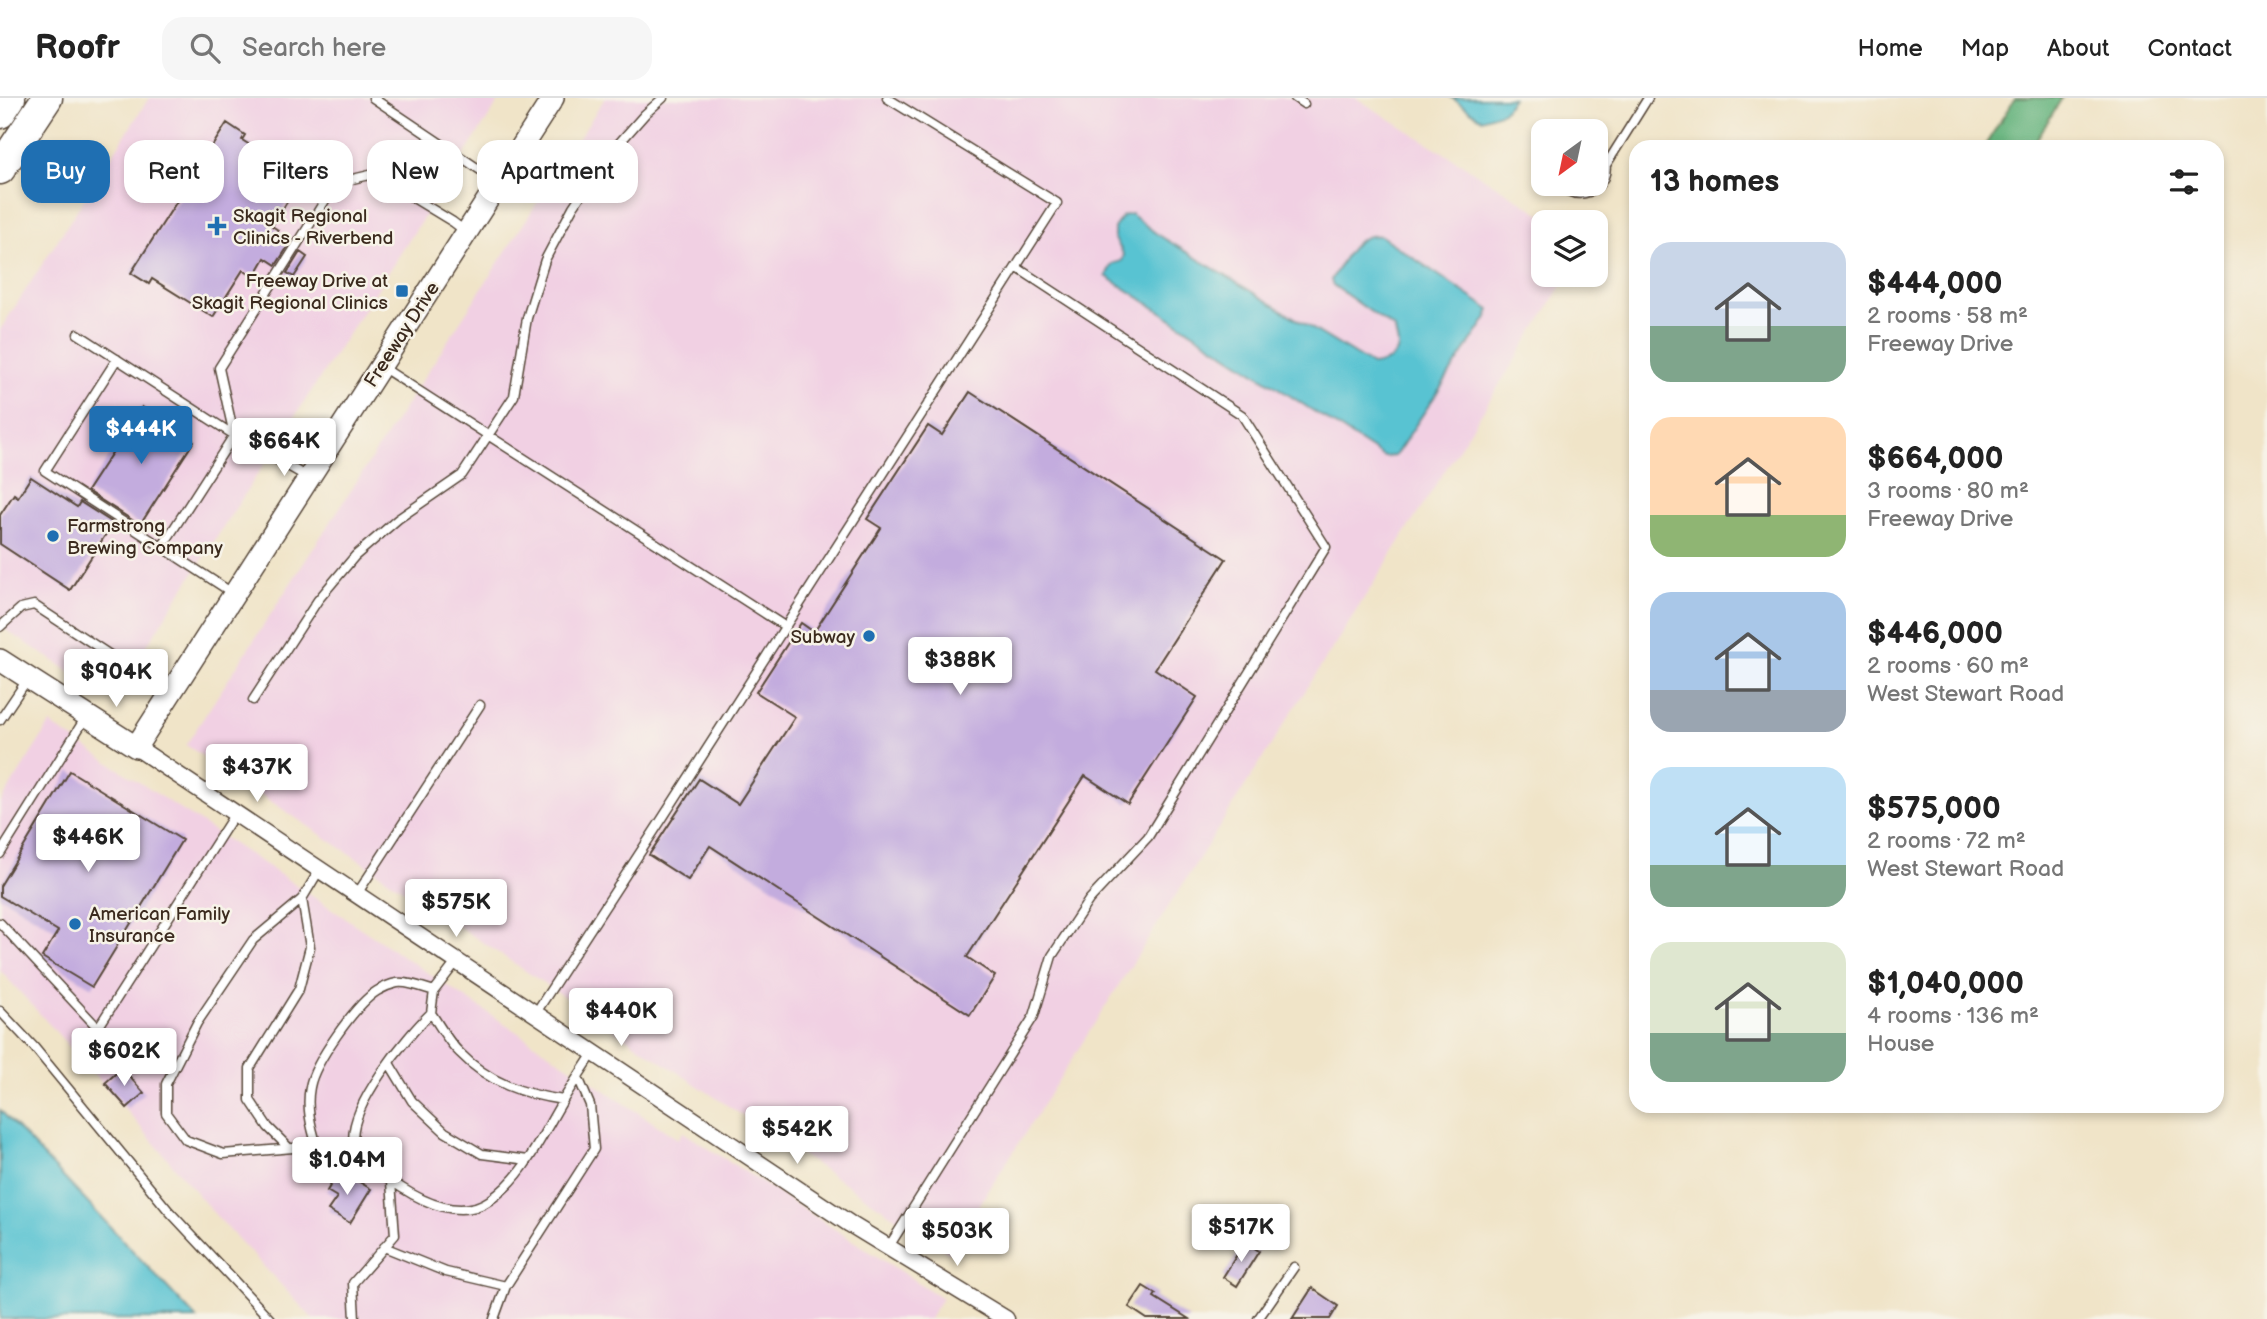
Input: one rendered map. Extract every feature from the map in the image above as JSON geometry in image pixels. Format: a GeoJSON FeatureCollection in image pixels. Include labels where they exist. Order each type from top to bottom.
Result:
{"type":"FeatureCollection","features":[{"type":"Feature","properties":{"kind":"highway"},"geometry":{"type":"LineString","coordinates":[[0,113],[10,98]]}},
{"type":"Feature","properties":{"kind":"highway"},"geometry":{"type":"LineString","coordinates":[[0,169],[47,98]]}},
{"type":"Feature","properties":{"kind":"street","name":"Freeway Drive"},"geometry":{"type":"LineString","coordinates":[[525,140],[552,98]]}},
{"type":"Feature","properties":{"kind":"street","name":"Freeway Drive"},"geometry":{"type":"LineString","coordinates":[[136,747],[485,203]]}},
{"type":"Feature","properties":{"kind":"street"},"geometry":{"type":"LineString","coordinates":[[0,660],[236,812],[850,1224],[1006,1319]]}},
{"type":"Feature","properties":{"kind":"lane"},"geometry":{"type":"LineString","coordinates":[[373,98],[477,169]]}},
{"type":"Feature","properties":{"kind":"lane"},"geometry":{"type":"LineString","coordinates":[[253,700],[318,600],[355,556],[398,519],[462,475],[514,396],[527,318],[545,260],[573,207],[606,158],[663,98]]}},
{"type":"Feature","properties":{"kind":"lane"},"geometry":{"type":"LineString","coordinates":[[535,1014],[1057,203],[887,98]]}},
{"type":"Feature","properties":{"kind":"lane"},"geometry":{"type":"LineString","coordinates":[[1295,98],[1304,104]]}},
{"type":"Feature","properties":{"kind":"lane"},"geometry":{"type":"LineString","coordinates":[[1608,162],[1648,98]]}},
{"type":"Feature","properties":{"kind":"lane"},"geometry":{"type":"LineString","coordinates":[[162,547],[234,435],[219,368],[329,194],[344,181],[374,174],[453,222],[466,233]]}},
{"type":"Feature","properties":{"kind":"lane"},"geometry":{"type":"LineString","coordinates":[[888,1248],[1034,1016],[1052,956],[1089,900],[1148,837],[1326,547],[1242,415],[1016,267]]}},
{"type":"Feature","properties":{"kind":"lane"},"geometry":{"type":"LineString","coordinates":[[78,334],[234,435],[309,478]]}},
{"type":"Feature","properties":{"kind":"lane"},"geometry":{"type":"LineString","coordinates":[[117,359],[45,471],[234,594]]}},
{"type":"Feature","properties":{"kind":"lane"},"geometry":{"type":"LineString","coordinates":[[381,366],[786,627]]}},
{"type":"Feature","properties":{"kind":"lane"},"geometry":{"type":"LineString","coordinates":[[0,627],[21,608],[34,606],[171,694]]}},
{"type":"Feature","properties":{"kind":"lane"},"geometry":{"type":"LineString","coordinates":[[0,720],[29,678]]}},
{"type":"Feature","properties":{"kind":"lane"},"geometry":{"type":"LineString","coordinates":[[358,894],[480,705]]}},
{"type":"Feature","properties":{"kind":"lane"},"geometry":{"type":"LineString","coordinates":[[0,854],[87,715]]}},
{"type":"Feature","properties":{"kind":"lane"},"geometry":{"type":"LineString","coordinates":[[0,923],[99,1028],[236,812]]}},
{"type":"Feature","properties":{"kind":"lane"},"geometry":{"type":"LineString","coordinates":[[320,869],[302,899],[253,940],[197,1023],[166,1084],[166,1113],[186,1140],[223,1154],[317,1146],[368,1163]]}},
{"type":"Feature","properties":{"kind":"lane"},"geometry":{"type":"LineString","coordinates":[[289,1148],[268,1128],[250,1100],[250,1068],[299,989],[310,947],[302,899]]}},
{"type":"Feature","properties":{"kind":"lane"},"geometry":{"type":"LineString","coordinates":[[457,961],[434,990],[430,1013],[408,1036],[389,1063],[362,1104],[355,1123],[354,1144],[363,1159],[391,1182],[418,1198],[442,1206],[468,1209],[487,1202],[506,1188],[528,1160],[594,1052]]}},
{"type":"Feature","properties":{"kind":"lane"},"geometry":{"type":"LineString","coordinates":[[317,1146],[309,1108],[310,1086],[317,1068],[337,1035],[377,991],[399,982],[434,990]]}},
{"type":"Feature","properties":{"kind":"lane"},"geometry":{"type":"LineString","coordinates":[[0,1011],[34,1047],[168,1210],[270,1319]]}},
{"type":"Feature","properties":{"kind":"lane"},"geometry":{"type":"LineString","coordinates":[[430,1013],[458,1052],[482,1071],[509,1088],[564,1100]]}},
{"type":"Feature","properties":{"kind":"lane"},"geometry":{"type":"LineString","coordinates":[[389,1063],[412,1101],[445,1132],[482,1154],[528,1160]]}},
{"type":"Feature","properties":{"kind":"lane"},"geometry":{"type":"LineString","coordinates":[[494,1319],[506,1286],[594,1149],[590,1105],[578,1077]]}},
{"type":"Feature","properties":{"kind":"lane"},"geometry":{"type":"LineString","coordinates":[[355,1319],[353,1283],[395,1235],[391,1182]]}},
{"type":"Feature","properties":{"kind":"lane"},"geometry":{"type":"LineString","coordinates":[[384,1247],[446,1272],[506,1286]]}},
{"type":"Feature","properties":{"kind":"lane"},"geometry":{"type":"LineString","coordinates":[[1258,1319],[1294,1267]]}},
{"type":"Feature","properties":{"kind":"shaded area"},"geometry":{"type":"Polygon","coordinates":[[[149,98],[501,98],[463,157],[463,140],[367,140],[367,203],[433,203],[112,699],[0,626],[0,330],[82,203],[110,203],[110,159],[149,98]]]}},
{"type":"Feature","properties":{"kind":"shaded area"},"geometry":{"type":"Polygon","coordinates":[[[605,98],[1356,98],[1535,210],[1531,210],[1531,287],[1561,287],[949,1253],[186,745],[537,203],[638,203],[638,140],[578,140],[605,98]]]}},
{"type":"Feature","properties":{"kind":"shaded area"},"geometry":{"type":"Polygon","coordinates":[[[50,724],[678,1139],[683,1132],[942,1298],[929,1319],[313,1319],[210,1209],[115,1097],[0,970],[0,803],[50,724]]]}},
{"type":"Feature","properties":{"kind":"green space"},"geometry":{"type":"Polygon","coordinates":[[[2015,98],[2062,98],[2036,140],[1988,140],[2015,98]]]}},
{"type":"Feature","properties":{"kind":"water"},"geometry":{"type":"Polygon","coordinates":[[[1452,98],[1513,98],[1503,112],[1482,119],[1452,98]]]}},
{"type":"Feature","properties":{"kind":"water"},"geometry":{"type":"Polygon","coordinates":[[[1131,214],[1157,234],[1372,365],[1384,362],[1397,351],[1395,329],[1333,285],[1331,280],[1351,249],[1364,238],[1381,236],[1490,310],[1395,456],[1384,457],[1106,276],[1112,264],[1122,261],[1124,255],[1114,237],[1114,228],[1123,216],[1131,214]]]}},
{"type":"Feature","properties":{"kind":"water"},"geometry":{"type":"Polygon","coordinates":[[[0,1110],[197,1319],[0,1319],[0,1110]]]}},
{"type":"Feature","properties":{"kind":"building","name":"Skagit Regional Clinics - Riverbend"},"geometry":{"type":"Polygon","coordinates":[[[227,123],[245,135],[242,140],[238,140],[238,203],[286,203],[272,226],[278,230],[274,236],[289,245],[276,265],[265,258],[254,277],[243,270],[213,317],[152,279],[149,284],[131,273],[176,203],[224,203],[224,140],[216,140],[227,123]]]}},
{"type":"Feature","properties":{"kind":"building"},"geometry":{"type":"Polygon","coordinates":[[[300,252],[307,257],[294,277],[287,273],[300,252]]]}},
{"type":"Feature","properties":{"kind":"building"},"geometry":{"type":"Polygon","coordinates":[[[970,392],[1226,559],[1155,669],[1197,697],[1128,804],[1085,776],[967,957],[995,976],[970,1015],[710,846],[688,880],[649,855],[699,779],[738,804],[795,717],[756,692],[801,623],[814,632],[881,528],[867,519],[928,426],[942,435],[970,392]]]}},
{"type":"Feature","properties":{"kind":"building"},"geometry":{"type":"Polygon","coordinates":[[[142,407],[194,441],[140,525],[87,491],[142,407]]]}},
{"type":"Feature","properties":{"kind":"building","name":"Farmstrong Brewing Company"},"geometry":{"type":"Polygon","coordinates":[[[31,477],[77,507],[80,502],[113,523],[70,590],[0,544],[0,515],[14,494],[18,497],[31,477]]]}},
{"type":"Feature","properties":{"kind":"building"},"geometry":{"type":"Polygon","coordinates":[[[70,771],[182,840],[92,987],[42,957],[58,931],[0,896],[0,886],[70,771]]]}},
{"type":"Feature","properties":{"kind":"building"},"geometry":{"type":"Polygon","coordinates":[[[122,1068],[144,1093],[127,1108],[105,1083],[122,1068]]]}},
{"type":"Feature","properties":{"kind":"building"},"geometry":{"type":"Polygon","coordinates":[[[346,1174],[371,1189],[350,1223],[328,1210],[337,1197],[327,1191],[336,1176],[342,1180],[346,1174]]]}},
{"type":"Feature","properties":{"kind":"building"},"geometry":{"type":"Polygon","coordinates":[[[1245,1242],[1259,1251],[1237,1286],[1223,1277],[1245,1242]]]}},
{"type":"Feature","properties":{"kind":"building"},"geometry":{"type":"Polygon","coordinates":[[[1143,1286],[1156,1294],[1154,1297],[1189,1319],[1147,1319],[1129,1307],[1143,1286]]]}},
{"type":"Feature","properties":{"kind":"building"},"geometry":{"type":"Polygon","coordinates":[[[1312,1288],[1338,1306],[1330,1319],[1292,1319],[1312,1288]]]}},
{"type":"Feature","properties":{"kind":"place","name":"Skagit Regional Clinics - Riverbend"},"geometry":{"type":"Point","coordinates":[217,226]}},
{"type":"Feature","properties":{"kind":"place","name":"Freeway Drive at Skagit Regional Clinics"},"geometry":{"type":"Point","coordinates":[402,291]}},
{"type":"Feature","properties":{"kind":"place","name":"Farmstrong Brewing Company"},"geometry":{"type":"Point","coordinates":[53,536]}},
{"type":"Feature","properties":{"kind":"place","name":"Subway"},"geometry":{"type":"Point","coordinates":[869,636]}},
{"type":"Feature","properties":{"kind":"place","name":"American Family Insurance"},"geometry":{"type":"Point","coordinates":[75,924]}}]}
